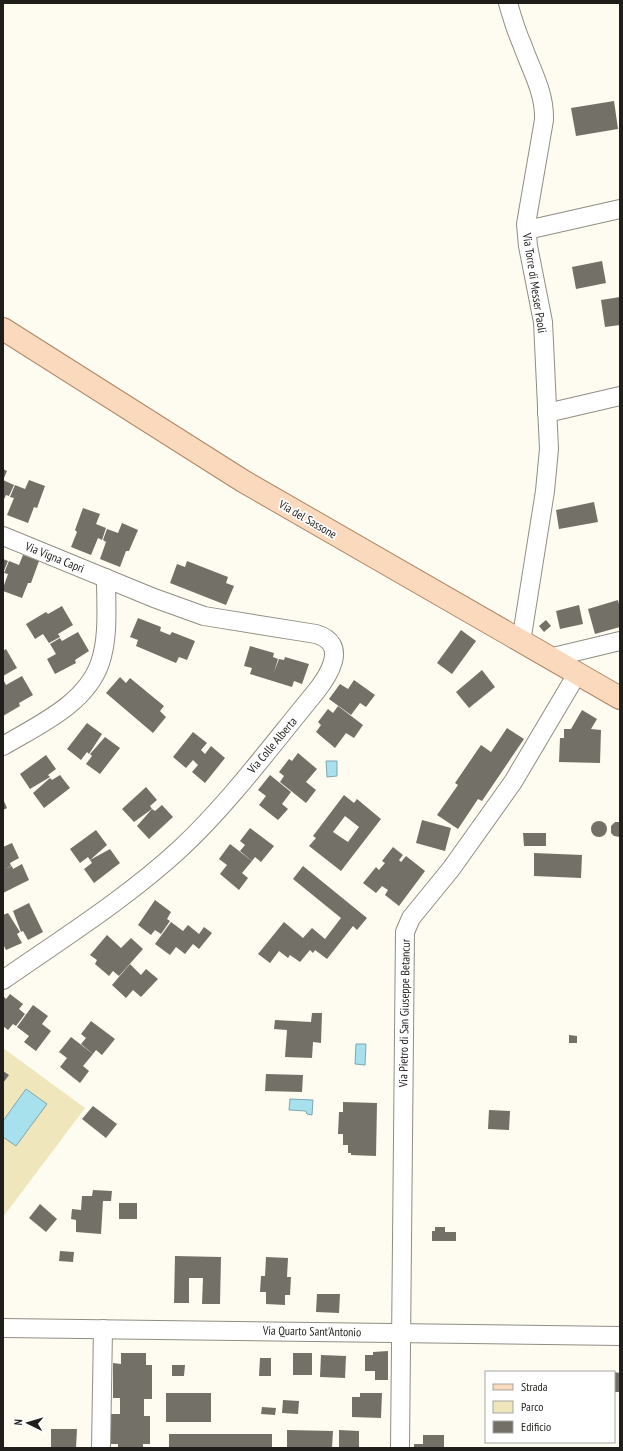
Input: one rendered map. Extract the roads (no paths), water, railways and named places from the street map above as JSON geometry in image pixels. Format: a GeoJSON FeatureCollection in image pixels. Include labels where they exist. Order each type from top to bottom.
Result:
{"type":"FeatureCollection","features":[{"type":"Feature","properties":{"kind":"main road","name":"Via del Sassone"},"geometry":{"type":"LineString","coordinates":[[3,328],[243,481],[620,698]]}},
{"type":"Feature","properties":{"kind":"street","name":"Via Torre di Messer Paoli"},"geometry":{"type":"LineString","coordinates":[[508,3],[521,43],[541,92],[544,106],[543,126],[528,207],[527,230],[529,252],[543,322],[549,449],[545,491],[521,642]]}},
{"type":"Feature","properties":{"kind":"street"},"geometry":{"type":"LineString","coordinates":[[527,230],[620,209]]}},
{"type":"Feature","properties":{"kind":"street"},"geometry":{"type":"LineString","coordinates":[[547,413],[620,396]]}},
{"type":"Feature","properties":{"kind":"street","name":"Via Vigna Capri"},"geometry":{"type":"LineString","coordinates":[[3,536],[106,578]]}},
{"type":"Feature","properties":{"kind":"street"},"geometry":{"type":"LineString","coordinates":[[3,746],[41,724],[70,704],[90,683],[101,662],[103,649],[106,615],[106,578]]}},
{"type":"Feature","properties":{"kind":"street","name":"Via Colle Alberta"},"geometry":{"type":"LineString","coordinates":[[3,980],[93,918],[182,848],[206,823],[314,694],[325,679],[332,664],[334,650],[327,640],[320,635],[204,616],[106,578]]}},
{"type":"Feature","properties":{"kind":"street"},"geometry":{"type":"LineString","coordinates":[[549,658],[620,641]]}},
{"type":"Feature","properties":{"kind":"street","name":"Via Pietro di San Giuseppe Betancur"},"geometry":{"type":"LineString","coordinates":[[400,1448],[406,927],[411,918],[451,869],[505,792],[577,674]]}},
{"type":"Feature","properties":{"kind":"street","name":"Via Quarto Sant'Antonio"},"geometry":{"type":"LineString","coordinates":[[3,1328],[620,1336]]}},
{"type":"Feature","properties":{"kind":"street"},"geometry":{"type":"LineString","coordinates":[[101,1448],[103,1329]]}},
{"type":"Feature","properties":{"kind":"water"},"geometry":{"type":"Polygon","coordinates":[[[326,761],[337,761],[337,776],[327,777],[326,761]]]}},
{"type":"Feature","properties":{"kind":"water"},"geometry":{"type":"Polygon","coordinates":[[[356,1044],[366,1044],[365,1065],[355,1064],[356,1044]]]}},
{"type":"Feature","properties":{"kind":"water"},"geometry":{"type":"Polygon","coordinates":[[[26,1089],[47,1104],[16,1146],[3,1137],[3,1121],[26,1089]]]}},
{"type":"Feature","properties":{"kind":"water"},"geometry":{"type":"Polygon","coordinates":[[[290,1099],[313,1100],[312,1115],[307,1114],[306,1111],[289,1110],[290,1099]]]}}]}
